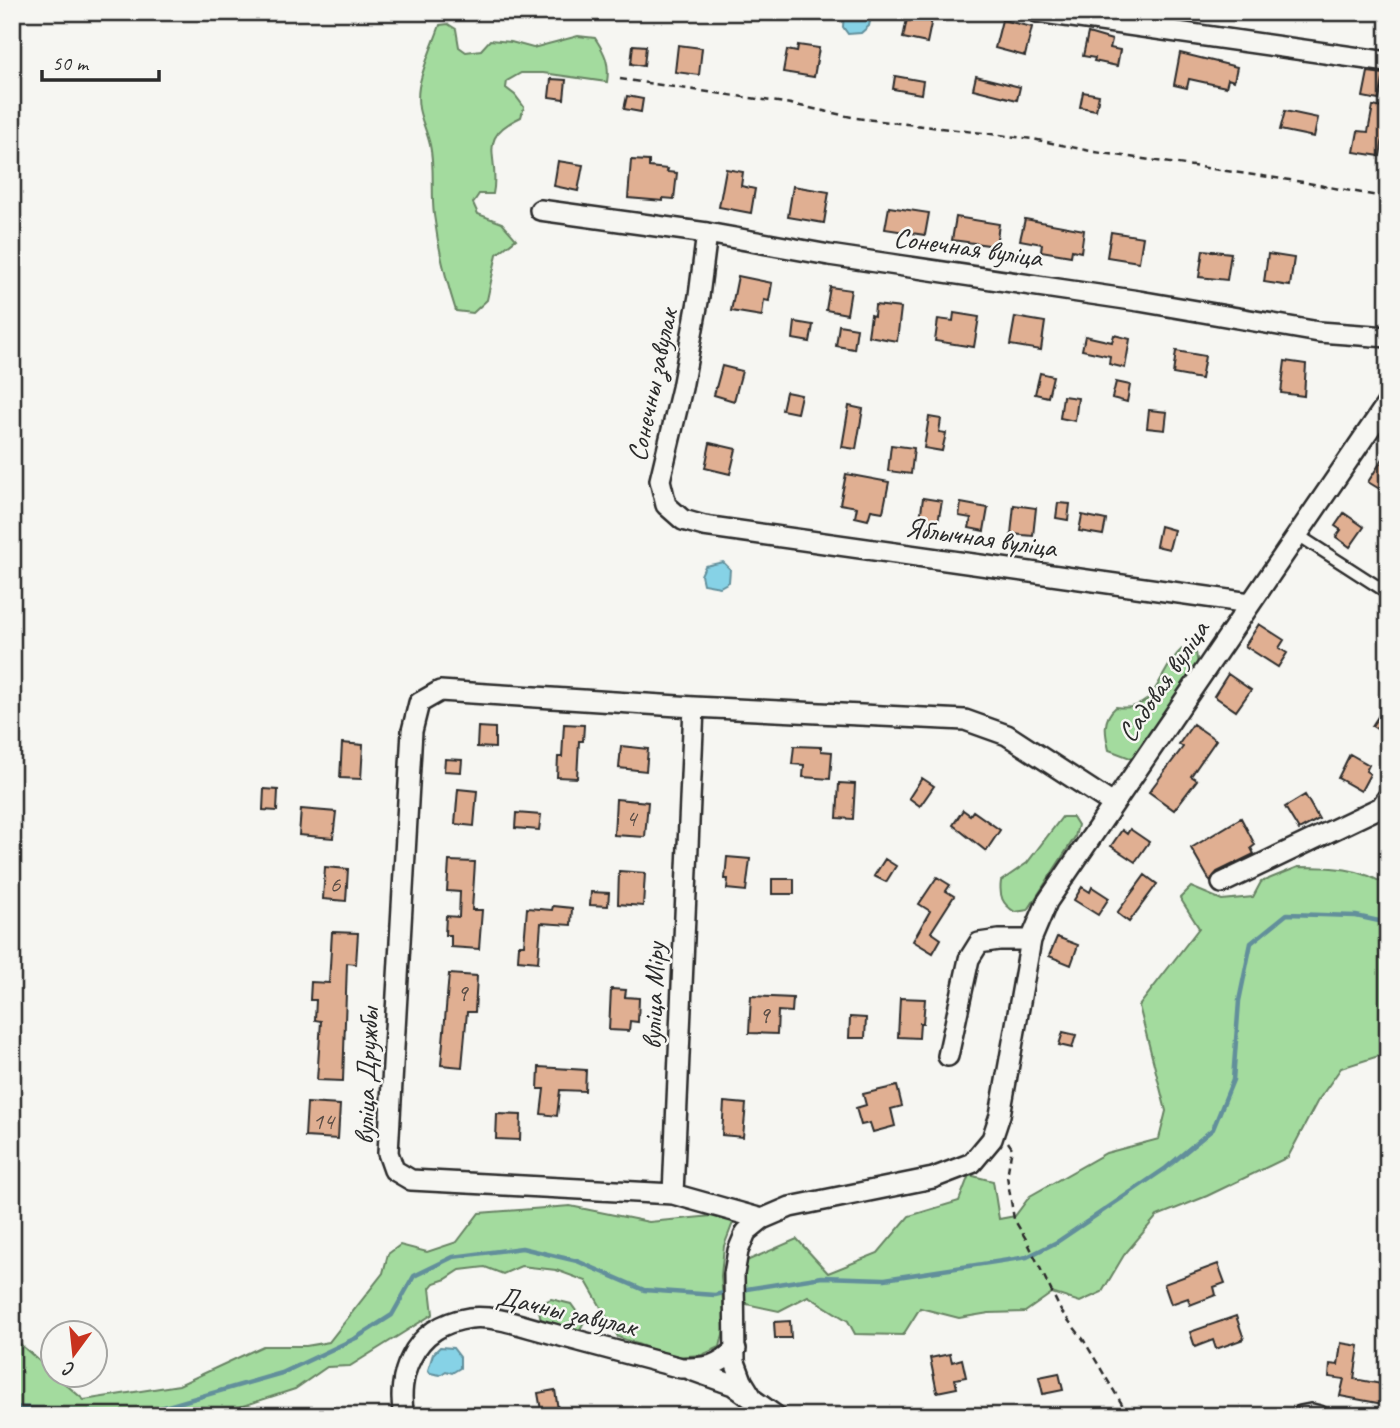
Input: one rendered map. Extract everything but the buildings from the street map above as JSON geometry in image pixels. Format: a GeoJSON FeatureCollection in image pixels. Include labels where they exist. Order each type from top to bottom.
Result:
{"type":"FeatureCollection","features":[{"type":"Feature","properties":{"kind":"street"},"geometry":{"type":"LineString","coordinates":[[1037,12],[1388,62]]}},
{"type":"Feature","properties":{"kind":"street","name":"Сонечная вуліца"},"geometry":{"type":"LineString","coordinates":[[540,210],[1139,300],[1319,332],[1388,337]]}},
{"type":"Feature","properties":{"kind":"street","name":"Сонечны завулак"},"geometry":{"type":"LineString","coordinates":[[704,526],[682,520],[666,505],[660,480],[682,388],[699,296],[707,233]]}},
{"type":"Feature","properties":{"kind":"street","name":"Садовая вуліца"},"geometry":{"type":"LineString","coordinates":[[762,1219],[790,1208],[933,1178],[972,1163],[992,1139],[1031,940],[1047,902],[1388,402]]}},
{"type":"Feature","properties":{"kind":"street","name":"Яблычная вуліца"},"geometry":{"type":"LineString","coordinates":[[704,526],[1250,603]]}},
{"type":"Feature","properties":{"kind":"street","name":"вуліца Дружбы"},"geometry":{"type":"LineString","coordinates":[[673,1194],[411,1180],[394,1170],[388,1153],[412,732],[419,703],[440,691],[694,707]]}},
{"type":"Feature","properties":{"kind":"street"},"geometry":{"type":"LineString","coordinates":[[694,707],[965,720],[1007,734],[1113,804]]}},
{"type":"Feature","properties":{"kind":"street","name":"вуліца Міру"},"geometry":{"type":"LineString","coordinates":[[673,1194],[694,707]]}},
{"type":"Feature","properties":{"kind":"street"},"geometry":{"type":"LineString","coordinates":[[1222,883],[1386,806]]}},
{"type":"Feature","properties":{"kind":"street"},"geometry":{"type":"LineString","coordinates":[[948,1056],[969,959],[979,943],[1031,940]]}},
{"type":"Feature","properties":{"kind":"street"},"geometry":{"type":"LineString","coordinates":[[673,1194],[762,1219]]}},
{"type":"Feature","properties":{"kind":"street"},"geometry":{"type":"LineString","coordinates":[[755,1402],[742,1381],[735,1362],[734,1274],[738,1251],[746,1232],[762,1219]]}},
{"type":"Feature","properties":{"kind":"street","name":"Дачны завулак"},"geometry":{"type":"LineString","coordinates":[[404,1416],[401,1402],[403,1384],[408,1364],[417,1346],[431,1331],[454,1321],[474,1318],[511,1323],[681,1368],[703,1368],[721,1363],[736,1349]]}},
{"type":"Feature","properties":{"kind":"street"},"geometry":{"type":"LineString","coordinates":[[681,1368],[733,1385],[776,1416]]}},
{"type":"Feature","properties":{"kind":"lane"},"geometry":{"type":"LineString","coordinates":[[1298,535],[1388,593]]}},
{"type":"Feature","properties":{"kind":"path"},"geometry":{"type":"LineString","coordinates":[[620,79],[791,104],[856,118],[1034,139],[1095,152],[1303,182],[1388,198]]}},
{"type":"Feature","properties":{"kind":"path"},"geometry":{"type":"LineString","coordinates":[[997,1124],[1012,1147],[1007,1176],[1014,1219],[1061,1311],[1083,1339],[1129,1416]]}},
{"type":"Feature","properties":{"kind":"green space"},"geometry":{"type":"Polygon","coordinates":[[[448,24],[456,29],[459,47],[466,52],[481,50],[490,40],[533,48],[578,36],[595,38],[604,54],[608,70],[607,82],[543,73],[521,73],[507,81],[506,88],[524,107],[521,117],[498,133],[494,141],[493,194],[479,194],[473,203],[478,214],[502,223],[516,239],[497,254],[487,300],[473,313],[456,311],[446,275],[434,215],[430,145],[418,104],[419,87],[428,56],[440,25],[448,24]]]}},
{"type":"Feature","properties":{"kind":"green space"},"geometry":{"type":"Polygon","coordinates":[[[1182,649],[1196,653],[1198,664],[1145,751],[1130,758],[1109,750],[1106,738],[1108,716],[1116,707],[1141,704],[1149,697],[1182,649]]]}},
{"type":"Feature","properties":{"kind":"green space"},"geometry":{"type":"Polygon","coordinates":[[[1062,817],[1073,817],[1078,825],[1075,837],[1028,910],[1015,912],[1002,899],[1001,881],[1027,863],[1062,817]]]}},
{"type":"Feature","properties":{"kind":"green space"},"geometry":{"type":"Polygon","coordinates":[[[1298,867],[1357,872],[1388,887],[1388,1053],[1341,1068],[1317,1102],[1288,1157],[1207,1196],[1157,1216],[1124,1255],[1102,1292],[1080,1302],[1052,1293],[1025,1312],[989,1313],[959,1318],[920,1308],[903,1335],[855,1334],[848,1321],[808,1296],[779,1311],[746,1304],[740,1279],[742,1263],[797,1239],[828,1273],[878,1253],[909,1216],[959,1201],[969,1175],[993,1181],[999,1219],[1015,1216],[1030,1196],[1106,1153],[1159,1139],[1166,1111],[1139,1006],[1199,928],[1180,898],[1191,887],[1222,900],[1253,897],[1261,882],[1298,867]]]}},
{"type":"Feature","properties":{"kind":"green space"},"geometry":{"type":"Polygon","coordinates":[[[570,1206],[649,1222],[723,1215],[734,1220],[724,1246],[721,1276],[725,1326],[720,1347],[702,1355],[673,1357],[618,1337],[586,1281],[556,1270],[521,1266],[503,1274],[485,1267],[460,1270],[434,1283],[430,1288],[433,1314],[350,1366],[327,1367],[295,1389],[212,1416],[12,1416],[12,1332],[20,1344],[38,1360],[38,1390],[72,1390],[84,1400],[179,1385],[263,1346],[306,1346],[329,1342],[383,1273],[388,1254],[400,1245],[427,1252],[457,1242],[479,1213],[570,1206]]]}},
{"type":"Feature","properties":{"kind":"green space"},"geometry":{"type":"Polygon","coordinates":[[[551,1299],[571,1304],[584,1322],[579,1331],[541,1321],[538,1305],[551,1299]]]}},
{"type":"Feature","properties":{"kind":"water"},"geometry":{"type":"Polygon","coordinates":[[[844,12],[872,12],[869,26],[861,33],[848,34],[843,27],[844,12]]]}},
{"type":"Feature","properties":{"kind":"water"},"geometry":{"type":"Polygon","coordinates":[[[723,562],[730,569],[729,582],[720,587],[703,584],[701,575],[705,566],[723,562]]]}},
{"type":"Feature","properties":{"kind":"water"},"geometry":{"type":"Polygon","coordinates":[[[440,1347],[453,1348],[460,1357],[460,1368],[440,1375],[430,1373],[428,1370],[433,1354],[440,1347]]]}},
{"type":"Feature","properties":{"kind":"waterway"},"geometry":{"type":"LineString","coordinates":[[740,1290],[822,1277],[885,1279],[1027,1257],[1057,1242],[1166,1168],[1213,1129],[1233,1080],[1239,1001],[1251,943],[1287,914],[1356,916],[1388,923]]}},
{"type":"Feature","properties":{"kind":"waterway"},"geometry":{"type":"LineString","coordinates":[[12,1407],[137,1415],[282,1373],[356,1338],[392,1315],[414,1276],[453,1257],[522,1248],[577,1261],[644,1290],[715,1295],[728,1292]]}}]}
